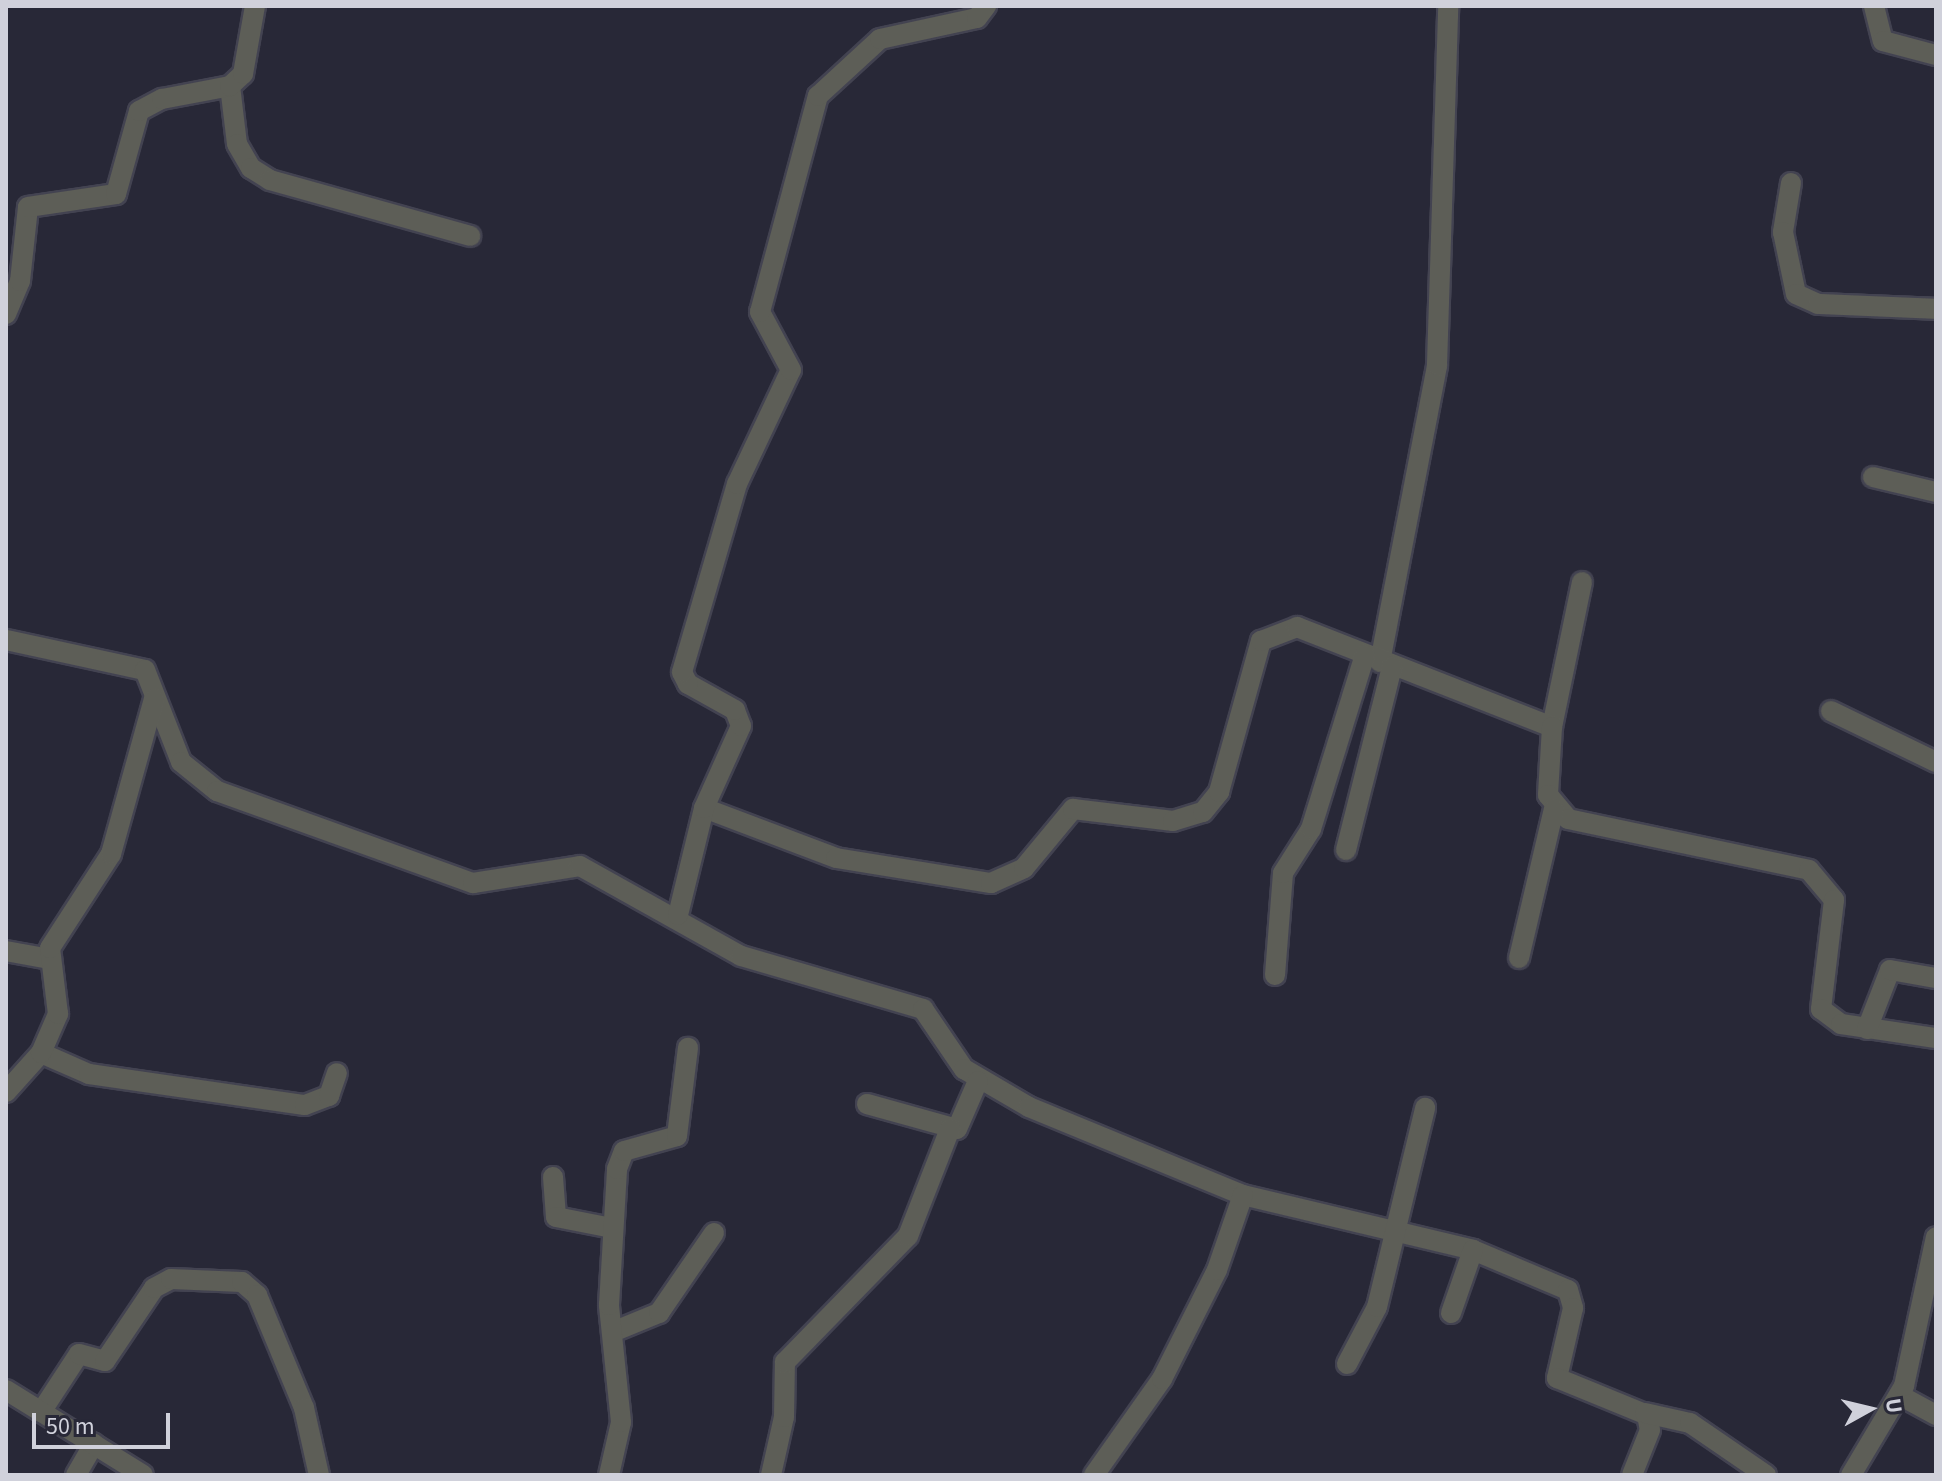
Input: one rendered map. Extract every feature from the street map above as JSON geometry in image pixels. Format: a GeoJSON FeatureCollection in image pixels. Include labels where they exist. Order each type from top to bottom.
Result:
{"type":"FeatureCollection","features":[{"type":"Feature","properties":{"kind":"street"},"geometry":{"type":"LineString","coordinates":[[6,314],[20,281],[28,207],[116,194],[139,111],[162,99],[230,86],[243,74],[255,6]]}},
{"type":"Feature","properties":{"kind":"street"},"geometry":{"type":"LineString","coordinates":[[678,915],[704,808],[739,717],[688,684],[682,672],[737,484],[791,370],[760,312],[818,96],[880,39],[977,18],[986,6]]}},
{"type":"Feature","properties":{"kind":"street"},"geometry":{"type":"LineString","coordinates":[[1346,850],[1379,661],[1437,365],[1448,6]]}},
{"type":"Feature","properties":{"kind":"street"},"geometry":{"type":"LineString","coordinates":[[1874,6],[1883,41],[1936,55]]}},
{"type":"Feature","properties":{"kind":"street"},"geometry":{"type":"LineString","coordinates":[[230,86],[237,144],[251,168],[270,180],[470,236]]}},
{"type":"Feature","properties":{"kind":"street"},"geometry":{"type":"LineString","coordinates":[[1791,183],[1783,232],[1796,294],[1818,304],[1936,309]]}},
{"type":"Feature","properties":{"kind":"street"},"geometry":{"type":"LineString","coordinates":[[1873,477],[1936,492]]}},
{"type":"Feature","properties":{"kind":"street"},"geometry":{"type":"LineString","coordinates":[[1519,958],[1554,809],[1548,781],[1552,727],[1582,582]]}},
{"type":"Feature","properties":{"kind":"street"},"geometry":{"type":"LineString","coordinates":[[704,808],[836,858],[991,883],[1024,868],[1073,809],[1173,821],[1203,812],[1219,792],[1253,659],[1275,630],[1297,627],[1552,727]]}},
{"type":"Feature","properties":{"kind":"street"},"geometry":{"type":"LineString","coordinates":[[6,640],[128,662],[145,670],[156,690],[181,762],[217,791],[473,883],[580,866],[678,915],[741,956],[923,1009],[978,1081],[1243,1195],[1473,1250],[1568,1290],[1573,1308],[1557,1378],[1645,1413],[1690,1423],[1766,1475]]}},
{"type":"Feature","properties":{"kind":"street"},"geometry":{"type":"LineString","coordinates":[[1275,975],[1283,873],[1311,829],[1379,661]]}},
{"type":"Feature","properties":{"kind":"street"},"geometry":{"type":"LineString","coordinates":[[6,1092],[41,1053],[58,1014],[50,959],[111,854],[156,690]]}},
{"type":"Feature","properties":{"kind":"street"},"geometry":{"type":"LineString","coordinates":[[1831,711],[1936,762]]}},
{"type":"Feature","properties":{"kind":"street"},"geometry":{"type":"LineString","coordinates":[[1554,809],[1593,830],[1715,845],[1809,870],[1834,900],[1821,1009],[1841,1024],[1936,1038]]}},
{"type":"Feature","properties":{"kind":"street"},"geometry":{"type":"LineString","coordinates":[[6,951],[50,959]]}},
{"type":"Feature","properties":{"kind":"street"},"geometry":{"type":"LineString","coordinates":[[1867,1029],[1890,970],[1936,978]]}},
{"type":"Feature","properties":{"kind":"street"},"geometry":{"type":"LineString","coordinates":[[609,1475],[621,1422],[612,1228],[620,1156],[677,1136],[688,1048]]}},
{"type":"Feature","properties":{"kind":"street"},"geometry":{"type":"LineString","coordinates":[[41,1053],[89,1074],[305,1105],[329,1096],[337,1073]]}},
{"type":"Feature","properties":{"kind":"street"},"geometry":{"type":"LineString","coordinates":[[771,1475],[784,1417],[785,1362],[908,1236],[926,1205],[950,1129],[966,1120],[978,1081]]}},
{"type":"Feature","properties":{"kind":"street"},"geometry":{"type":"LineString","coordinates":[[867,1104],[950,1129]]}},
{"type":"Feature","properties":{"kind":"street"},"geometry":{"type":"LineString","coordinates":[[1347,1364],[1377,1307],[1425,1108]]}},
{"type":"Feature","properties":{"kind":"street"},"geometry":{"type":"LineString","coordinates":[[553,1177],[556,1217],[612,1228]]}},
{"type":"Feature","properties":{"kind":"street"},"geometry":{"type":"LineString","coordinates":[[1094,1475],[1162,1379],[1217,1270],[1243,1195]]}},
{"type":"Feature","properties":{"kind":"street"},"geometry":{"type":"LineString","coordinates":[[615,1331],[659,1313],[714,1233]]}},
{"type":"Feature","properties":{"kind":"street"},"geometry":{"type":"LineString","coordinates":[[1851,1475],[1899,1395],[1936,1237]]}},
{"type":"Feature","properties":{"kind":"street"},"geometry":{"type":"LineString","coordinates":[[1451,1313],[1473,1250]]}},
{"type":"Feature","properties":{"kind":"street"},"geometry":{"type":"LineString","coordinates":[[41,1412],[79,1354],[105,1361],[154,1288],[171,1279],[242,1282],[257,1295],[304,1408],[319,1475]]}},
{"type":"Feature","properties":{"kind":"street"},"geometry":{"type":"LineString","coordinates":[[6,1390],[143,1475]]}},
{"type":"Feature","properties":{"kind":"street"},"geometry":{"type":"LineString","coordinates":[[1899,1395],[1936,1415]]}},
{"type":"Feature","properties":{"kind":"street"},"geometry":{"type":"LineString","coordinates":[[1632,1475],[1650,1430],[1645,1413]]}},
{"type":"Feature","properties":{"kind":"street"},"geometry":{"type":"LineString","coordinates":[[76,1475],[94,1444]]}}]}
